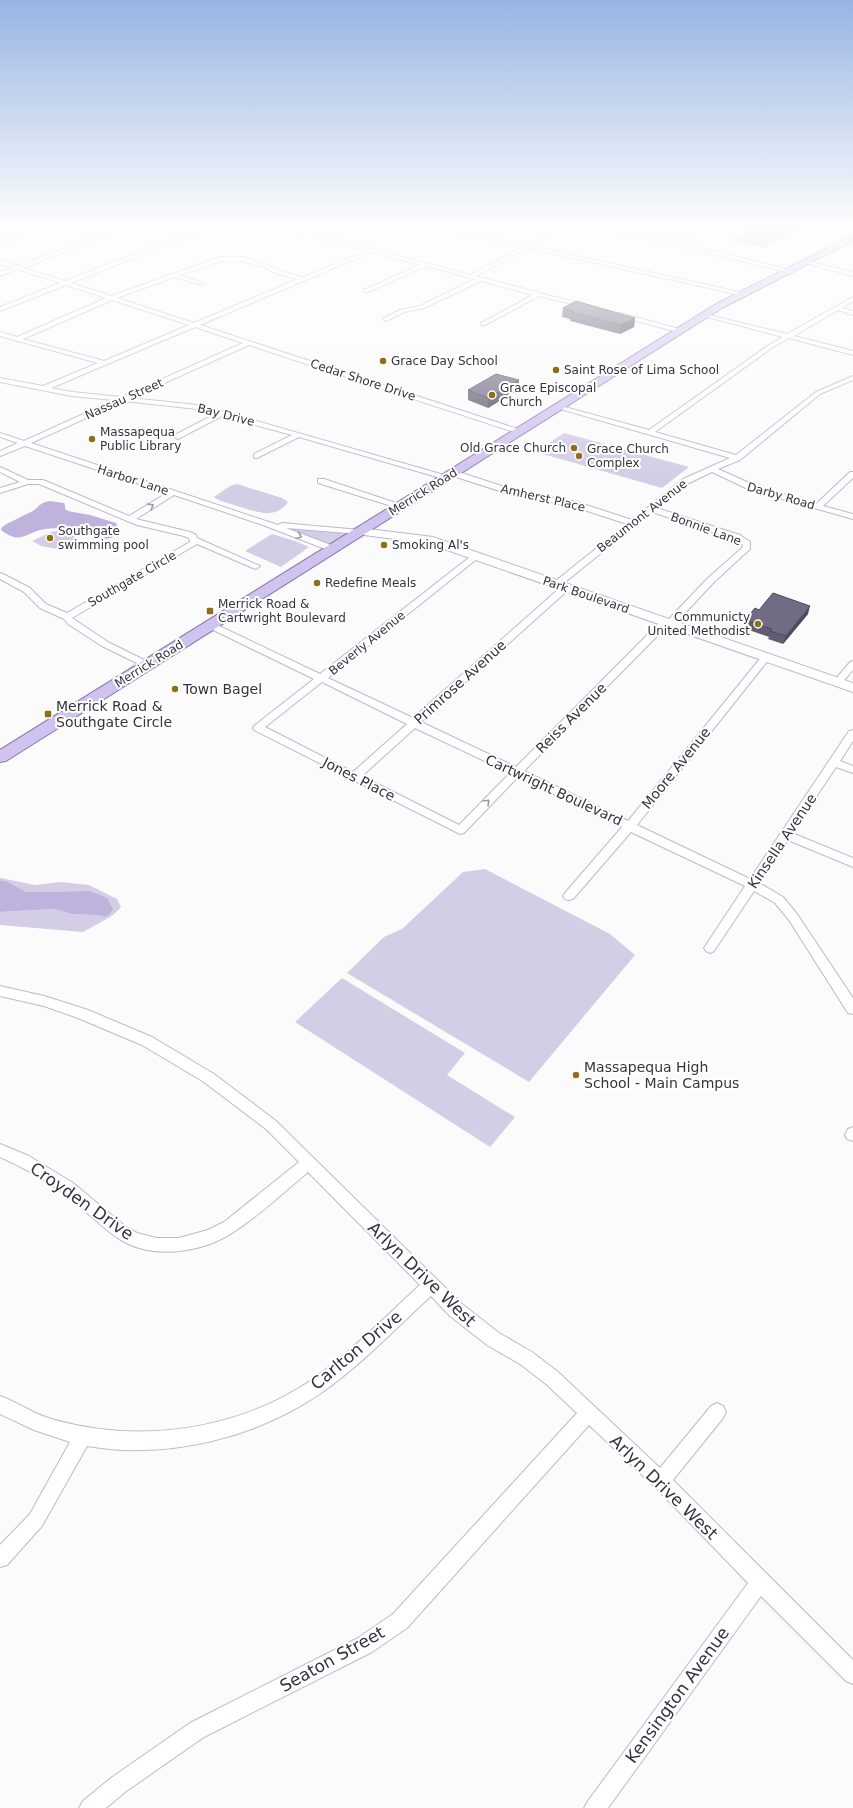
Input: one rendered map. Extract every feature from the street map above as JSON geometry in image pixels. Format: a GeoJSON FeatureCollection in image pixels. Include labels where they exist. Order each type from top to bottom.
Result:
{"type":"FeatureCollection","features":[{"type":"Feature","properties":{"kind":"main road","name":"Merrick Road"},"geometry":{"type":"LineString","coordinates":[[0,757],[715,310]]}},
{"type":"Feature","properties":{"kind":"main road"},"geometry":{"type":"LineString","coordinates":[[382,518],[429,540]]}},
{"type":"Feature","properties":{"kind":"main road","name":"Park Boulevard"},"geometry":{"type":"LineString","coordinates":[[360,532],[429,540],[853,688]]}},
{"type":"Feature","properties":{"kind":"street"},"geometry":{"type":"LineString","coordinates":[[17,339],[85,310]]}},
{"type":"Feature","properties":{"kind":"street","name":"Cedar Shore Drive"},"geometry":{"type":"LineString","coordinates":[[148,310],[520,431]]}},
{"type":"Feature","properties":{"kind":"street"},"geometry":{"type":"LineString","coordinates":[[43,389],[229,310]]}},
{"type":"Feature","properties":{"kind":"street"},"geometry":{"type":"LineString","coordinates":[[386,319],[405,310]]}},
{"type":"Feature","properties":{"kind":"street"},"geometry":{"type":"LineString","coordinates":[[483,324],[508,310]]}},
{"type":"Feature","properties":{"kind":"street"},"geometry":{"type":"LineString","coordinates":[[651,432],[788,336],[833,310]]}},
{"type":"Feature","properties":{"kind":"street"},"geometry":{"type":"LineString","coordinates":[[613,313],[681,331]]}},
{"type":"Feature","properties":{"kind":"street"},"geometry":{"type":"LineString","coordinates":[[706,315],[853,353]]}},
{"type":"Feature","properties":{"kind":"street"},"geometry":{"type":"LineString","coordinates":[[0,334],[104,363]]}},
{"type":"Feature","properties":{"kind":"street","name":"Nassau Street"},"geometry":{"type":"LineString","coordinates":[[0,454],[249,343]]}},
{"type":"Feature","properties":{"kind":"street","name":"Beaumont Avenue"},"geometry":{"type":"LineString","coordinates":[[561,586],[633,523],[686,481],[737,458],[818,394],[853,378]]}},
{"type":"Feature","properties":{"kind":"street","name":"Bay Drive"},"geometry":{"type":"LineString","coordinates":[[0,380],[72,394],[197,407],[450,475]]}},
{"type":"Feature","properties":{"kind":"street"},"geometry":{"type":"LineString","coordinates":[[559,408],[651,432],[737,458]]}},
{"type":"Feature","properties":{"kind":"street"},"geometry":{"type":"LineString","coordinates":[[178,437],[222,413]]}},
{"type":"Feature","properties":{"kind":"street"},"geometry":{"type":"LineString","coordinates":[[257,456],[298,434]]}},
{"type":"Feature","properties":{"kind":"street","name":"Harbor Lane"},"geometry":{"type":"LineString","coordinates":[[0,435],[266,524],[333,549]]}},
{"type":"Feature","properties":{"kind":"street","name":"Southgate Circle"},"geometry":{"type":"LineString","coordinates":[[0,469],[27,482]]}},
{"type":"Feature","properties":{"kind":"street","name":"Darby Road"},"geometry":{"type":"LineString","coordinates":[[711,469],[753,488],[853,516]]}},
{"type":"Feature","properties":{"kind":"street"},"geometry":{"type":"LineString","coordinates":[[818,506],[853,474]]}},
{"type":"Feature","properties":{"kind":"street","name":"Amherst Place"},"geometry":{"type":"LineString","coordinates":[[450,475],[515,493],[574,504],[633,523]]}},
{"type":"Feature","properties":{"kind":"street","name":"Southgate Circle"},"geometry":{"type":"LineString","coordinates":[[0,491],[27,482],[40,482],[120,516],[144,524],[178,530],[194,537],[195,540],[256,566]]}},
{"type":"Feature","properties":{"kind":"street"},"geometry":{"type":"LineString","coordinates":[[322,482],[401,506]]}},
{"type":"Feature","properties":{"kind":"street"},"geometry":{"type":"LineString","coordinates":[[120,516],[163,490]]}},
{"type":"Feature","properties":{"kind":"street"},"geometry":{"type":"LineString","coordinates":[[130,519],[172,493]]}},
{"type":"Feature","properties":{"kind":"street","name":"Bonnie Lane"},"geometry":{"type":"LineString","coordinates":[[650,509],[737,537],[747,544],[746,549],[711,580],[668,623]]}},
{"type":"Feature","properties":{"kind":"street","name":"Harbor Lane"},"geometry":{"type":"LineString","coordinates":[[266,524],[360,532]]}},
{"type":"Feature","properties":{"kind":"street","name":"Southgate Circle"},"geometry":{"type":"LineString","coordinates":[[67,617],[190,546],[195,540]]}},
{"type":"Feature","properties":{"kind":"street","name":"Beverly Avenue"},"geometry":{"type":"LineString","coordinates":[[258,728],[475,556]]}},
{"type":"Feature","properties":{"kind":"street"},"geometry":{"type":"LineString","coordinates":[[0,576],[27,590],[43,606],[67,617],[71,622],[105,644],[146,666]]}},
{"type":"Feature","properties":{"kind":"street","name":"Primrose Avenue"},"geometry":{"type":"LineString","coordinates":[[355,776],[561,586]]}},
{"type":"Feature","properties":{"kind":"street","name":"Reiss Avenue"},"geometry":{"type":"LineString","coordinates":[[460,830],[668,623]]}},
{"type":"Feature","properties":{"kind":"street","name":"Cartwright Boulevard"},"geometry":{"type":"LineString","coordinates":[[210,625],[413,724],[630,826],[752,885],[779,900],[793,917],[853,1009]]}},
{"type":"Feature","properties":{"kind":"street","name":"Moore Avenue"},"geometry":{"type":"LineString","coordinates":[[569,896],[630,826],[766,657]]}},
{"type":"Feature","properties":{"kind":"street"},"geometry":{"type":"LineString","coordinates":[[837,683],[853,664]]}},
{"type":"Feature","properties":{"kind":"street","name":"Jones Place"},"geometry":{"type":"LineString","coordinates":[[258,728],[460,830]]}},
{"type":"Feature","properties":{"kind":"street","name":"Kinsella Avenue"},"geometry":{"type":"LineString","coordinates":[[710,948],[853,734]]}},
{"type":"Feature","properties":{"kind":"street"},"geometry":{"type":"LineString","coordinates":[[834,763],[853,770]]}},
{"type":"Feature","properties":{"kind":"street"},"geometry":{"type":"LineString","coordinates":[[786,835],[853,863]]}},
{"type":"Feature","properties":{"kind":"street","name":"Arlyn Drive West"},"geometry":{"type":"LineString","coordinates":[[0,991],[44,1001],[83,1014],[147,1041],[215,1082],[271,1125],[456,1310],[493,1339],[526,1358],[552,1378],[661,1481],[853,1674]]}},
{"type":"Feature","properties":{"kind":"street","name":"Croyden Drive"},"geometry":{"type":"LineString","coordinates":[[0,1150],[24,1161],[68,1188],[121,1232],[134,1239],[156,1245],[179,1245],[211,1236],[229,1227],[309,1163]]}},
{"type":"Feature","properties":{"kind":"street","name":"Carlton Drive"},"geometry":{"type":"LineString","coordinates":[[0,1404],[34,1422],[82,1437],[143,1442],[185,1438],[244,1423],[290,1402],[317,1385],[355,1356],[431,1285]]}},
{"type":"Feature","properties":{"kind":"street"},"geometry":{"type":"LineString","coordinates":[[661,1481],[717,1412]]}},
{"type":"Feature","properties":{"kind":"street","name":"Seaton Street"},"geometry":{"type":"LineString","coordinates":[[90,1808],[118,1785],[197,1730],[365,1645],[400,1621],[588,1413]]}},
{"type":"Feature","properties":{"kind":"street"},"geometry":{"type":"LineString","coordinates":[[0,1558],[36,1520],[82,1437]]}},
{"type":"Feature","properties":{"kind":"street","name":"Kensington Avenue"},"geometry":{"type":"LineString","coordinates":[[595,1808],[760,1582]]}},
{"type":"Feature","properties":{"kind":"shaded area","name":"Grace Church Complex"},"geometry":{"type":"Polygon","coordinates":[[[564,433],[689,467],[662,488],[529,450],[546,445],[564,433]]]}},
{"type":"Feature","properties":{"kind":"shaded area"},"geometry":{"type":"Polygon","coordinates":[[[237,484],[282,498],[288,502],[283,508],[277,511],[264,513],[225,502],[214,497],[230,486],[237,484]]]}},
{"type":"Feature","properties":{"kind":"shaded area"},"geometry":{"type":"Polygon","coordinates":[[[50,501],[64,503],[65,509],[68,511],[90,515],[116,523],[119,531],[115,536],[103,538],[95,537],[68,528],[51,528],[40,530],[21,537],[12,537],[1,530],[5,525],[31,512],[41,504],[50,501]]]}},
{"type":"Feature","properties":{"kind":"shaded area"},"geometry":{"type":"Polygon","coordinates":[[[270,524],[358,532],[333,548],[270,524]]]}},
{"type":"Feature","properties":{"kind":"shaded area"},"geometry":{"type":"Polygon","coordinates":[[[59,530],[79,538],[57,549],[41,546],[32,541],[51,532],[59,530]]]}},
{"type":"Feature","properties":{"kind":"shaded area"},"geometry":{"type":"Polygon","coordinates":[[[272,534],[309,547],[281,567],[245,551],[272,534]]]}},
{"type":"Feature","properties":{"kind":"shaded area"},"geometry":{"type":"Polygon","coordinates":[[[485,869],[610,934],[635,955],[529,1082],[347,973],[384,937],[402,929],[463,872],[485,869]]]}},
{"type":"Feature","properties":{"kind":"shaded area"},"geometry":{"type":"Polygon","coordinates":[[[0,878],[35,885],[61,882],[89,885],[117,899],[121,907],[112,916],[83,932],[0,925],[0,912],[54,909],[71,914],[96,915],[105,917],[89,891],[27,892],[6,881],[0,881],[0,878]]]}},
{"type":"Feature","properties":{"kind":"shaded area"},"geometry":{"type":"Polygon","coordinates":[[[0,881],[6,881],[27,892],[89,891],[107,898],[113,909],[110,914],[105,917],[96,915],[71,914],[54,909],[0,912],[0,881]]]}},
{"type":"Feature","properties":{"kind":"shaded area"},"geometry":{"type":"Polygon","coordinates":[[[342,978],[465,1053],[447,1075],[515,1117],[490,1147],[295,1022],[342,978]]]}},
{"type":"Feature","properties":{"kind":"building"},"geometry":{"type":"Polygon","coordinates":[[[572,310],[609,310],[635,318],[621,325],[571,312],[574,311],[572,310]]]}},
{"type":"Feature","properties":{"kind":"building"},"geometry":{"type":"Polygon","coordinates":[[[496,374],[519,380],[488,398],[468,390],[496,374]]]}},
{"type":"Feature","properties":{"kind":"building"},"geometry":{"type":"Polygon","coordinates":[[[773,593],[810,606],[786,636],[770,631],[772,629],[745,620],[755,608],[759,610],[773,593]]]}},
{"type":"Feature","properties":{"kind":"place","name":"Grace Day School"},"geometry":{"type":"Point","coordinates":[383,361]}},
{"type":"Feature","properties":{"kind":"place","name":"Saint Rose of Lima School"},"geometry":{"type":"Point","coordinates":[556,370]}},
{"type":"Feature","properties":{"kind":"place","name":"Grace Episcopal Church"},"geometry":{"type":"Point","coordinates":[492,395]}},
{"type":"Feature","properties":{"kind":"place","name":"Massapequa Public Library"},"geometry":{"type":"Point","coordinates":[92,439]}},
{"type":"Feature","properties":{"kind":"place","name":"Old Grace Church"},"geometry":{"type":"Point","coordinates":[574,448]}},
{"type":"Feature","properties":{"kind":"place","name":"Grace Church Complex"},"geometry":{"type":"Point","coordinates":[579,456]}},
{"type":"Feature","properties":{"kind":"place","name":"Southgate swimming pool"},"geometry":{"type":"Point","coordinates":[50,538]}},
{"type":"Feature","properties":{"kind":"place","name":"Smoking Al's"},"geometry":{"type":"Point","coordinates":[384,545]}},
{"type":"Feature","properties":{"kind":"place","name":"Redefine Meals"},"geometry":{"type":"Point","coordinates":[317,583]}},
{"type":"Feature","properties":{"kind":"place","name":"Merrick Road & Cartwright Boulevard"},"geometry":{"type":"Point","coordinates":[210,611]}},
{"type":"Feature","properties":{"kind":"place","name":"Communicty United Methodist"},"geometry":{"type":"Point","coordinates":[758,624]}},
{"type":"Feature","properties":{"kind":"place","name":"Town Bagel"},"geometry":{"type":"Point","coordinates":[175,689]}},
{"type":"Feature","properties":{"kind":"place","name":"Merrick Road & Southgate Circle"},"geometry":{"type":"Point","coordinates":[48,714]}},
{"type":"Feature","properties":{"kind":"place","name":"Massapequa High School - Main Campus"},"geometry":{"type":"Point","coordinates":[576,1075]}}]}
